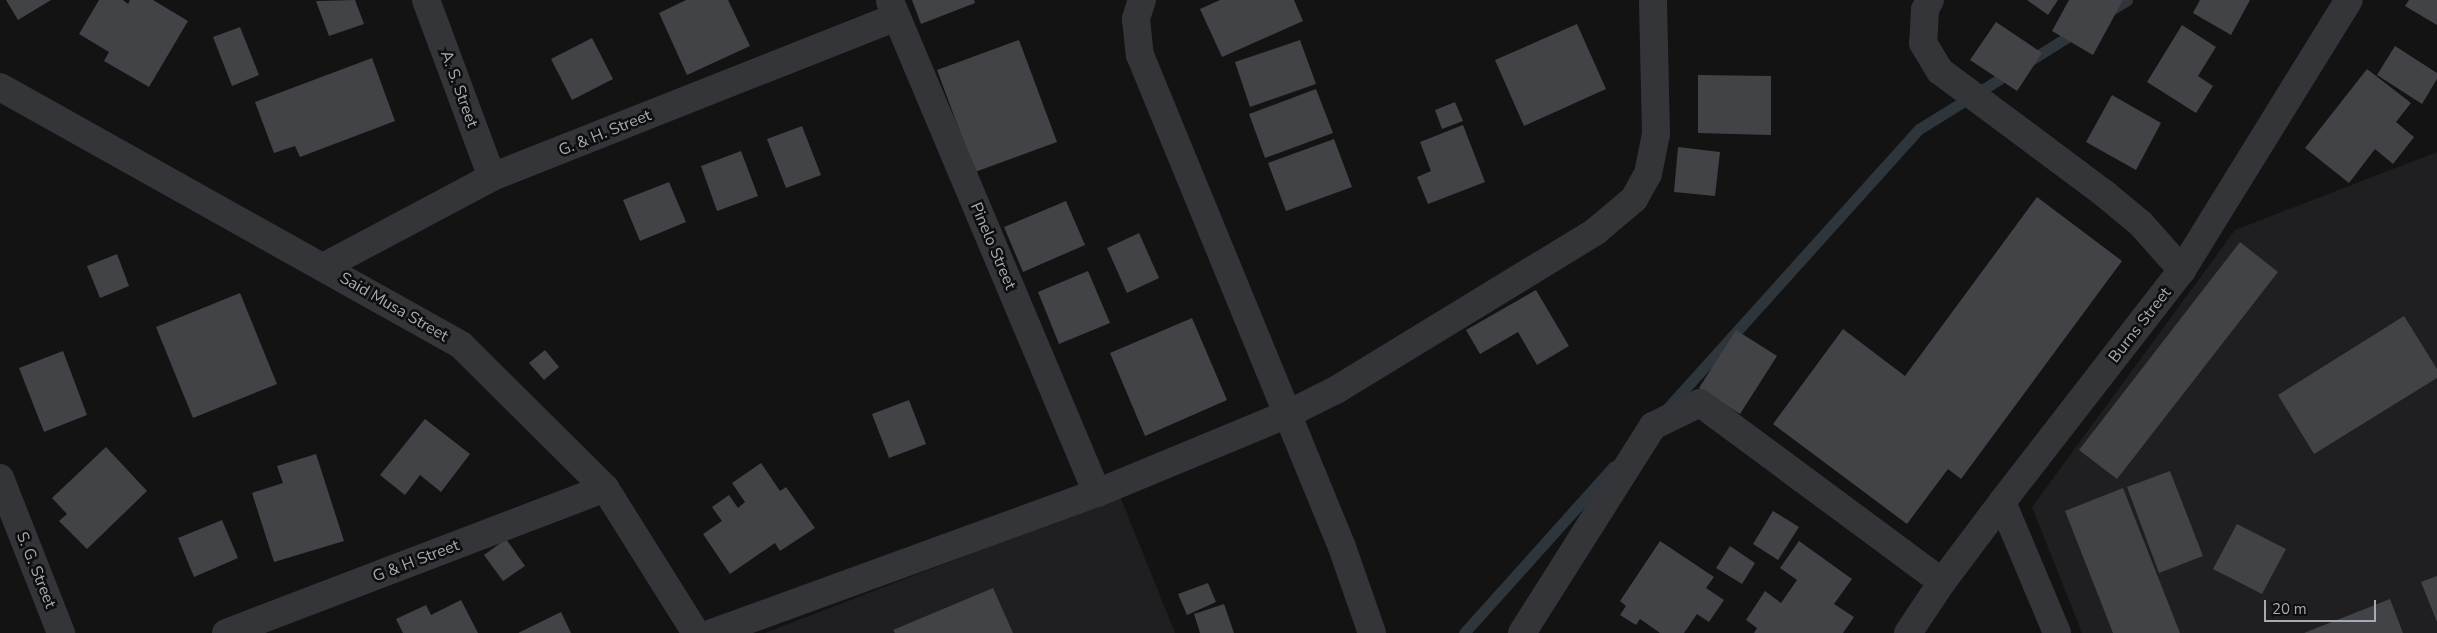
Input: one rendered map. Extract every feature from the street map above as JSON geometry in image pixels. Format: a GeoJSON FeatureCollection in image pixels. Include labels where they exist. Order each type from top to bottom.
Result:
{"type":"FeatureCollection","features":[{"type":"Feature","properties":{"kind":"street","name":"A. S. Street"},"geometry":{"type":"LineString","coordinates":[[426,0],[492,177]]}},
{"type":"Feature","properties":{"kind":"street"},"geometry":{"type":"LineString","coordinates":[[1142,0],[1136,19],[1140,55],[1288,414],[1372,633]]}},
{"type":"Feature","properties":{"kind":"street"},"geometry":{"type":"LineString","coordinates":[[712,633],[1096,493],[1288,414],[1336,390],[1596,231],[1634,199],[1648,174],[1656,134],[1653,0]]}},
{"type":"Feature","properties":{"kind":"street"},"geometry":{"type":"LineString","coordinates":[[1930,0],[1925,10],[1923,43],[1940,71],[2105,194],[2141,224],[2182,270]]}},
{"type":"Feature","properties":{"kind":"street","name":"Burns Street"},"geometry":{"type":"LineString","coordinates":[[1908,633],[1942,582],[2002,502],[2182,270],[2348,0]]}},
{"type":"Feature","properties":{"kind":"street","name":"G. & H. Street"},"geometry":{"type":"LineString","coordinates":[[323,267],[492,177],[893,9]]}},
{"type":"Feature","properties":{"kind":"street","name":"Pinelo Street"},"geometry":{"type":"LineString","coordinates":[[893,9],[1096,493]]}},
{"type":"Feature","properties":{"kind":"street","name":"Said Musa Street"},"geometry":{"type":"LineString","coordinates":[[0,87],[460,345],[605,488],[696,633]]}},
{"type":"Feature","properties":{"kind":"street"},"geometry":{"type":"LineString","coordinates":[[1522,633],[1653,426],[1700,404],[1942,582]]}},
{"type":"Feature","properties":{"kind":"street","name":"S. G. Street"},"geometry":{"type":"LineString","coordinates":[[0,478],[61,633]]}},
{"type":"Feature","properties":{"kind":"street","name":"G & H Street"},"geometry":{"type":"LineString","coordinates":[[226,633],[605,488]]}},
{"type":"Feature","properties":{"kind":"street"},"geometry":{"type":"LineString","coordinates":[[2002,502],[2057,633]]}},
{"type":"Feature","properties":{"kind":"shaded area"},"geometry":{"type":"Polygon","coordinates":[[[2437,152],[2437,633],[2082,633],[2032,507],[2235,230],[2437,152]]]}},
{"type":"Feature","properties":{"kind":"shaded area"},"geometry":{"type":"Polygon","coordinates":[[[1120,496],[1175,633],[765,633],[1120,496]]]}},
{"type":"Feature","properties":{"kind":"building"},"geometry":{"type":"Polygon","coordinates":[[[6,0],[51,0],[18,20],[6,0]]]}},
{"type":"Feature","properties":{"kind":"building"},"geometry":{"type":"Polygon","coordinates":[[[99,0],[123,0],[128,4],[130,0],[153,0],[188,21],[149,87],[104,61],[109,52],[79,34],[99,0]]]}},
{"type":"Feature","properties":{"kind":"building"},"geometry":{"type":"Polygon","coordinates":[[[355,0],[364,24],[329,36],[316,1],[355,0]]]}},
{"type":"Feature","properties":{"kind":"building"},"geometry":{"type":"Polygon","coordinates":[[[686,0],[728,0],[750,46],[687,75],[659,13],[686,0]]]}},
{"type":"Feature","properties":{"kind":"building"},"geometry":{"type":"Polygon","coordinates":[[[912,0],[974,0],[975,3],[921,24],[912,0]]]}},
{"type":"Feature","properties":{"kind":"building"},"geometry":{"type":"Polygon","coordinates":[[[1220,0],[1294,0],[1303,21],[1222,57],[1200,9],[1220,0]]]}},
{"type":"Feature","properties":{"kind":"building"},"geometry":{"type":"Polygon","coordinates":[[[2027,0],[2058,0],[2048,15],[2027,0]]]}},
{"type":"Feature","properties":{"kind":"building"},"geometry":{"type":"Polygon","coordinates":[[[2069,0],[2123,0],[2093,55],[2052,31],[2069,0]]]}},
{"type":"Feature","properties":{"kind":"building"},"geometry":{"type":"Polygon","coordinates":[[[2200,0],[2250,0],[2231,35],[2193,13],[2200,0]]]}},
{"type":"Feature","properties":{"kind":"building"},"geometry":{"type":"Polygon","coordinates":[[[2409,0],[2437,0],[2437,25],[2405,6],[2409,0]]]}},
{"type":"Feature","properties":{"kind":"building"},"geometry":{"type":"Polygon","coordinates":[[[1996,22],[2042,53],[2017,91],[1970,60],[1996,22]]]}},
{"type":"Feature","properties":{"kind":"building"},"geometry":{"type":"Polygon","coordinates":[[[1577,24],[1606,89],[1524,126],[1495,60],[1577,24]]]}},
{"type":"Feature","properties":{"kind":"building"},"geometry":{"type":"Polygon","coordinates":[[[2182,25],[2216,47],[2198,76],[2213,86],[2196,113],[2147,82],[2182,25]]]}},
{"type":"Feature","properties":{"kind":"building"},"geometry":{"type":"Polygon","coordinates":[[[240,27],[259,75],[232,86],[213,37],[240,27]]]}},
{"type":"Feature","properties":{"kind":"building"},"geometry":{"type":"Polygon","coordinates":[[[592,38],[613,79],[572,100],[551,59],[592,38]]]}},
{"type":"Feature","properties":{"kind":"building"},"geometry":{"type":"Polygon","coordinates":[[[1019,40],[1057,142],[975,172],[937,70],[1019,40]]]}},
{"type":"Feature","properties":{"kind":"building"},"geometry":{"type":"Polygon","coordinates":[[[1300,40],[1316,84],[1250,107],[1235,62],[1300,40]]]}},
{"type":"Feature","properties":{"kind":"building"},"geometry":{"type":"Polygon","coordinates":[[[2395,46],[2437,73],[2437,79],[2422,104],[2377,75],[2395,46]]]}},
{"type":"Feature","properties":{"kind":"building"},"geometry":{"type":"Polygon","coordinates":[[[372,58],[395,121],[300,157],[295,146],[274,153],[255,102],[372,58]]]}},
{"type":"Feature","properties":{"kind":"building"},"geometry":{"type":"Polygon","coordinates":[[[2367,69],[2411,103],[2396,122],[2414,137],[2393,164],[2375,149],[2349,183],[2305,148],[2367,69]]]}},
{"type":"Feature","properties":{"kind":"building"},"geometry":{"type":"Polygon","coordinates":[[[1698,75],[1771,76],[1771,135],[1698,133],[1698,75]]]}},
{"type":"Feature","properties":{"kind":"building"},"geometry":{"type":"Polygon","coordinates":[[[1316,89],[1333,133],[1265,158],[1249,114],[1316,89]]]}},
{"type":"Feature","properties":{"kind":"building"},"geometry":{"type":"Polygon","coordinates":[[[2112,95],[2161,123],[2136,170],[2086,142],[2112,95]]]}},
{"type":"Feature","properties":{"kind":"building"},"geometry":{"type":"Polygon","coordinates":[[[1455,102],[1463,121],[1442,129],[1435,110],[1455,102]]]}},
{"type":"Feature","properties":{"kind":"building"},"geometry":{"type":"Polygon","coordinates":[[[1463,125],[1485,182],[1428,204],[1417,177],[1431,171],[1420,142],[1463,125]]]}},
{"type":"Feature","properties":{"kind":"building"},"geometry":{"type":"Polygon","coordinates":[[[802,126],[821,175],[786,188],[767,139],[802,126]]]}},
{"type":"Feature","properties":{"kind":"building"},"geometry":{"type":"Polygon","coordinates":[[[1334,139],[1352,187],[1286,211],[1268,163],[1334,139]]]}},
{"type":"Feature","properties":{"kind":"building"},"geometry":{"type":"Polygon","coordinates":[[[1678,147],[1720,152],[1715,196],[1674,192],[1678,147]]]}},
{"type":"Feature","properties":{"kind":"building"},"geometry":{"type":"Polygon","coordinates":[[[741,151],[758,196],[717,211],[701,166],[741,151]]]}},
{"type":"Feature","properties":{"kind":"building"},"geometry":{"type":"Polygon","coordinates":[[[669,182],[686,222],[640,241],[623,200],[669,182]]]}},
{"type":"Feature","properties":{"kind":"building"},"geometry":{"type":"Polygon","coordinates":[[[2037,197],[2122,261],[1961,479],[1948,469],[1907,524],[1773,424],[1843,329],[1905,376],[2037,197]]]}},
{"type":"Feature","properties":{"kind":"building"},"geometry":{"type":"Polygon","coordinates":[[[1066,201],[1085,245],[1023,272],[1004,227],[1066,201]]]}},
{"type":"Feature","properties":{"kind":"building"},"geometry":{"type":"Polygon","coordinates":[[[1139,233],[1159,278],[1127,293],[1107,248],[1139,233]]]}},
{"type":"Feature","properties":{"kind":"building"},"geometry":{"type":"Polygon","coordinates":[[[2240,242],[2278,272],[2117,479],[2079,450],[2240,242]]]}},
{"type":"Feature","properties":{"kind":"building"},"geometry":{"type":"Polygon","coordinates":[[[117,254],[129,286],[100,298],[87,266],[117,254]]]}},
{"type":"Feature","properties":{"kind":"building"},"geometry":{"type":"Polygon","coordinates":[[[1088,271],[1110,323],[1059,344],[1038,292],[1088,271]]]}},
{"type":"Feature","properties":{"kind":"building"},"geometry":{"type":"Polygon","coordinates":[[[1536,290],[1569,346],[1537,365],[1518,332],[1480,354],[1466,330],[1536,290]]]}},
{"type":"Feature","properties":{"kind":"building"},"geometry":{"type":"Polygon","coordinates":[[[240,293],[277,384],[193,418],[156,327],[240,293]]]}},
{"type":"Feature","properties":{"kind":"building"},"geometry":{"type":"Polygon","coordinates":[[[2404,316],[2437,369],[2437,378],[2314,454],[2278,395],[2404,316]]]}},
{"type":"Feature","properties":{"kind":"building"},"geometry":{"type":"Polygon","coordinates":[[[1192,318],[1227,400],[1145,436],[1110,353],[1192,318]]]}},
{"type":"Feature","properties":{"kind":"building"},"geometry":{"type":"Polygon","coordinates":[[[1736,330],[1777,356],[1740,414],[1699,388],[1736,330]]]}},
{"type":"Feature","properties":{"kind":"building"},"geometry":{"type":"Polygon","coordinates":[[[545,350],[559,367],[544,380],[529,363],[545,350]]]}},
{"type":"Feature","properties":{"kind":"building"},"geometry":{"type":"Polygon","coordinates":[[[63,351],[87,415],[44,432],[19,368],[63,351]]]}},
{"type":"Feature","properties":{"kind":"building"},"geometry":{"type":"Polygon","coordinates":[[[909,400],[926,444],[889,458],[872,414],[909,400]]]}},
{"type":"Feature","properties":{"kind":"building"},"geometry":{"type":"Polygon","coordinates":[[[425,419],[470,454],[441,492],[420,475],[405,495],[380,475],[425,419]]]}},
{"type":"Feature","properties":{"kind":"building"},"geometry":{"type":"Polygon","coordinates":[[[106,447],[147,491],[87,549],[59,521],[67,514],[52,498],[106,447]]]}},
{"type":"Feature","properties":{"kind":"building"},"geometry":{"type":"Polygon","coordinates":[[[316,454],[344,541],[274,562],[252,493],[283,483],[277,466],[316,454]]]}},
{"type":"Feature","properties":{"kind":"building"},"geometry":{"type":"Polygon","coordinates":[[[761,463],[780,491],[786,487],[815,528],[780,551],[775,543],[730,574],[703,534],[722,521],[712,507],[729,495],[738,508],[745,502],[732,483],[761,463]]]}},
{"type":"Feature","properties":{"kind":"building"},"geometry":{"type":"Polygon","coordinates":[[[2170,471],[2203,556],[2159,573],[2127,487],[2170,471]]]}},
{"type":"Feature","properties":{"kind":"building"},"geometry":{"type":"Polygon","coordinates":[[[2123,488],[2180,633],[2113,633],[2065,511],[2123,488]]]}},
{"type":"Feature","properties":{"kind":"building"},"geometry":{"type":"Polygon","coordinates":[[[1773,511],[1799,527],[1778,560],[1753,544],[1773,511]]]}},
{"type":"Feature","properties":{"kind":"building"},"geometry":{"type":"Polygon","coordinates":[[[222,520],[238,558],[194,577],[178,538],[222,520]]]}},
{"type":"Feature","properties":{"kind":"building"},"geometry":{"type":"Polygon","coordinates":[[[2237,524],[2286,549],[2262,594],[2213,569],[2237,524]]]}},
{"type":"Feature","properties":{"kind":"building"},"geometry":{"type":"Polygon","coordinates":[[[506,539],[525,566],[503,581],[484,555],[506,539]]]}},
{"type":"Feature","properties":{"kind":"building"},"geometry":{"type":"Polygon","coordinates":[[[1660,541],[1714,577],[1706,588],[1724,600],[1709,622],[1697,614],[1684,633],[1660,633],[1640,619],[1636,625],[1620,615],[1626,606],[1620,601],[1660,541]]]}},
{"type":"Feature","properties":{"kind":"building"},"geometry":{"type":"Polygon","coordinates":[[[1799,541],[1852,579],[1834,604],[1854,617],[1843,633],[1754,633],[1757,628],[1746,620],[1765,591],[1781,603],[1797,580],[1780,568],[1799,541]]]}},
{"type":"Feature","properties":{"kind":"building"},"geometry":{"type":"Polygon","coordinates":[[[1730,546],[1755,563],[1742,584],[1716,568],[1730,546]]]}},
{"type":"Feature","properties":{"kind":"building"},"geometry":{"type":"Polygon","coordinates":[[[2437,576],[2437,622],[2421,582],[2437,576]]]}},
{"type":"Feature","properties":{"kind":"building"},"geometry":{"type":"Polygon","coordinates":[[[1208,583],[1216,602],[1187,615],[1178,594],[1208,583]]]}},
{"type":"Feature","properties":{"kind":"building"},"geometry":{"type":"Polygon","coordinates":[[[993,588],[1013,633],[895,633],[893,630],[993,588]]]}},
{"type":"Feature","properties":{"kind":"building"},"geometry":{"type":"Polygon","coordinates":[[[2390,599],[2403,633],[2304,633],[2390,599]]]}},
{"type":"Feature","properties":{"kind":"building"},"geometry":{"type":"Polygon","coordinates":[[[461,600],[478,633],[403,633],[396,619],[426,605],[431,615],[461,600]]]}},
{"type":"Feature","properties":{"kind":"building"},"geometry":{"type":"Polygon","coordinates":[[[1224,604],[1234,633],[1200,633],[1194,614],[1224,604]]]}},
{"type":"Feature","properties":{"kind":"building"},"geometry":{"type":"Polygon","coordinates":[[[561,612],[571,633],[518,633],[561,612]]]}},
{"type":"Feature","properties":{"kind":"waterway"},"geometry":{"type":"LineString","coordinates":[[2109,11],[2127,0]]}},
{"type":"Feature","properties":{"kind":"waterway"},"geometry":{"type":"LineString","coordinates":[[2029,61],[2077,31]]}},
{"type":"Feature","properties":{"kind":"waterway"},"geometry":{"type":"LineString","coordinates":[[1664,412],[1919,129],[2011,72]]}},
{"type":"Feature","properties":{"kind":"waterway"},"geometry":{"type":"LineString","coordinates":[[1464,633],[1614,466]]}}]}
